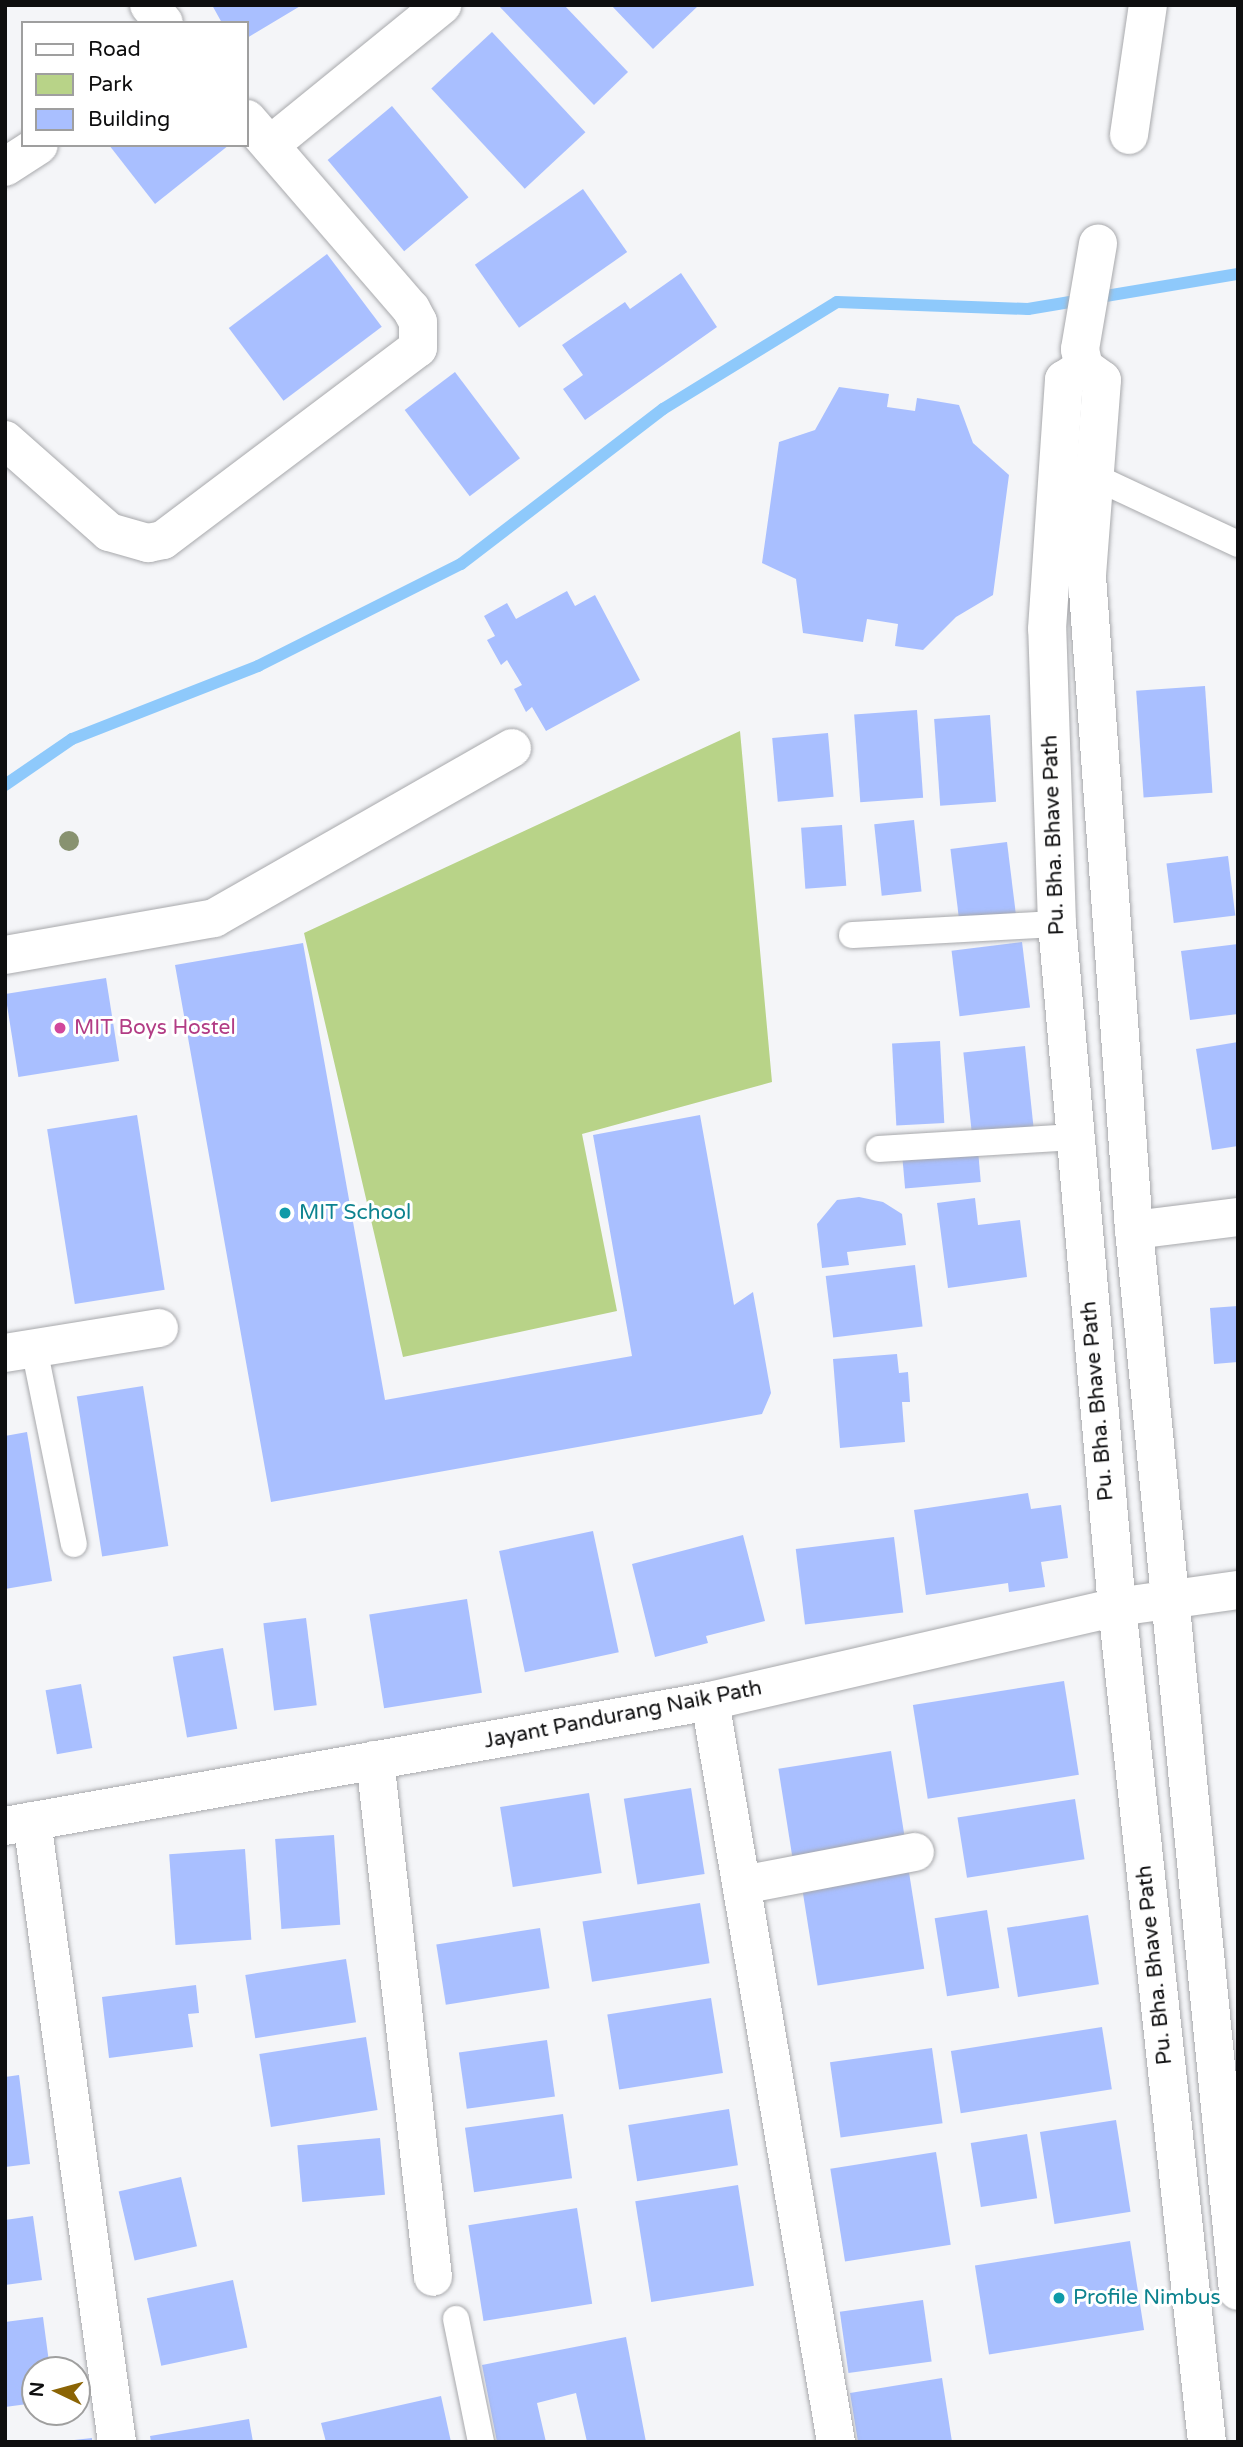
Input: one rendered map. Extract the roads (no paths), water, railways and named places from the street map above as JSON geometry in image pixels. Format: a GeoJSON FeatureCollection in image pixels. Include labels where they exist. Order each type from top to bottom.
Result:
{"type":"FeatureCollection","features":[{"type":"Feature","properties":{"kind":"street"},"geometry":{"type":"LineString","coordinates":[[149,5],[162,21]]}},
{"type":"Feature","properties":{"kind":"street"},"geometry":{"type":"LineString","coordinates":[[5,440],[109,532],[148,543],[163,540],[409,358],[420,336],[411,309],[258,132],[442,5]]}},
{"type":"Feature","properties":{"kind":"street"},"geometry":{"type":"LineString","coordinates":[[1129,135],[1148,5]]}},
{"type":"Feature","properties":{"kind":"street"},"geometry":{"type":"LineString","coordinates":[[5,167],[36,147]]}},
{"type":"Feature","properties":{"kind":"street"},"geometry":{"type":"LineString","coordinates":[[1095,262],[1080,349],[1084,367],[1102,380],[1087,576],[1134,1230],[1238,2291]]}},
{"type":"Feature","properties":{"kind":"street","name":"Pu. Bha. Bhave Path"},"geometry":{"type":"LineString","coordinates":[[1084,367],[1064,380],[1047,629],[1057,923],[1117,1607],[1207,2442]]}},
{"type":"Feature","properties":{"kind":"street"},"geometry":{"type":"LineString","coordinates":[[5,955],[214,918],[513,748]]}},
{"type":"Feature","properties":{"kind":"street"},"geometry":{"type":"LineString","coordinates":[[1134,1230],[1238,1217]]}},
{"type":"Feature","properties":{"kind":"street"},"geometry":{"type":"LineString","coordinates":[[20,1350],[159,1328]]}},
{"type":"Feature","properties":{"kind":"street","name":"Jayant Pandurang Naik Path"},"geometry":{"type":"LineString","coordinates":[[18,1823],[710,1701],[1117,1607],[1238,1590]]}},
{"type":"Feature","properties":{"kind":"street"},"geometry":{"type":"LineString","coordinates":[[710,1701],[836,2442]]}},
{"type":"Feature","properties":{"kind":"street"},"geometry":{"type":"LineString","coordinates":[[375,1760],[433,2277]]}},
{"type":"Feature","properties":{"kind":"street"},"geometry":{"type":"LineString","coordinates":[[18,1823],[117,2442]]}},
{"type":"Feature","properties":{"kind":"street"},"geometry":{"type":"LineString","coordinates":[[742,1885],[915,1852]]}},
{"type":"Feature","properties":{"kind":"lane"},"geometry":{"type":"LineString","coordinates":[[1095,477],[1238,544]]}},
{"type":"Feature","properties":{"kind":"lane"},"geometry":{"type":"LineString","coordinates":[[852,935],[1057,923]]}},
{"type":"Feature","properties":{"kind":"lane"},"geometry":{"type":"LineString","coordinates":[[878,1149],[1074,1137]]}},
{"type":"Feature","properties":{"kind":"lane"},"geometry":{"type":"LineString","coordinates":[[20,1350],[74,1544]]}},
{"type":"Feature","properties":{"kind":"lane"},"geometry":{"type":"LineString","coordinates":[[456,2319],[481,2442]]}},
{"type":"Feature","properties":{"kind":"waterway"},"geometry":{"type":"LineString","coordinates":[[5,785],[72,739],[258,666],[461,564],[663,409],[837,302],[1028,309],[1238,274]]}},
{"type":"Feature","properties":{"kind":"place","name":"MIT Boys Hostel"},"geometry":{"type":"Point","coordinates":[60,1028]}},
{"type":"Feature","properties":{"kind":"place","name":"MIT School"},"geometry":{"type":"Point","coordinates":[285,1213]}},
{"type":"Feature","properties":{"kind":"place","name":"Profile Nimbus"},"geometry":{"type":"Point","coordinates":[1059,2298]}}]}
